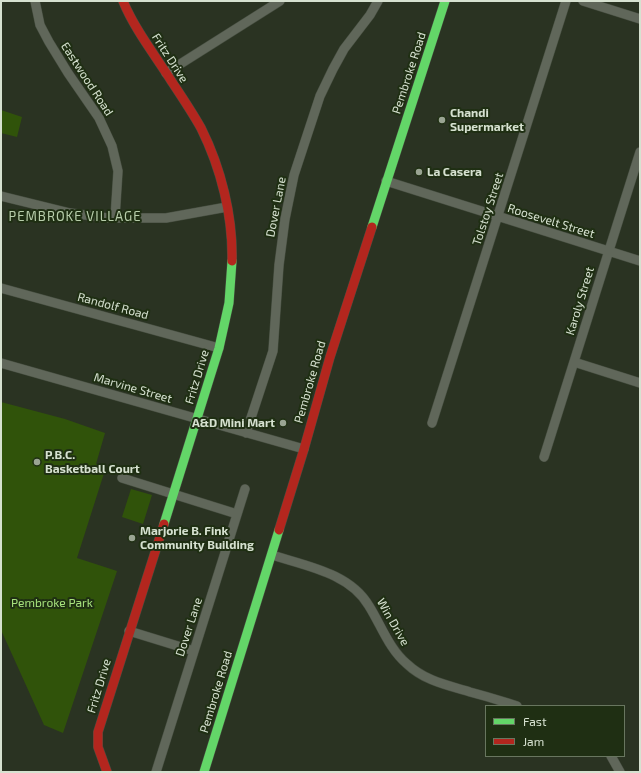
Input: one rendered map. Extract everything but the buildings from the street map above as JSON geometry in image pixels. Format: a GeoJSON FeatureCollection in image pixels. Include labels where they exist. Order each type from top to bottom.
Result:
{"type":"FeatureCollection","features":[{"type":"Feature","properties":{"kind":"street","name":"Eastwood Road"},"geometry":{"type":"LineString","coordinates":[[35,1],[40,25],[49,42],[63,67],[99,118],[112,146],[118,171],[115,218]]}},
{"type":"Feature","properties":{"kind":"street","name":"Fritz Drive"},"geometry":{"type":"LineString","coordinates":[[107,772],[98,747],[97,735],[219,348],[226,323],[232,284],[233,256],[232,236],[223,186],[205,137],[136,26],[123,1]]}},
{"type":"Feature","properties":{"kind":"street"},"geometry":{"type":"LineString","coordinates":[[166,73],[280,1]]}},
{"type":"Feature","properties":{"kind":"street","name":"Dover Lane"},"geometry":{"type":"LineString","coordinates":[[246,433],[273,351],[279,265],[285,219],[297,168],[320,96],[329,76],[344,49],[370,15],[378,1]]}},
{"type":"Feature","properties":{"kind":"street","name":"Pembroke Road"},"geometry":{"type":"LineString","coordinates":[[204,772],[272,555],[330,357],[445,1]]}},
{"type":"Feature","properties":{"kind":"street","name":"Tolstoy Street"},"geometry":{"type":"LineString","coordinates":[[432,423],[566,1]]}},
{"type":"Feature","properties":{"kind":"street"},"geometry":{"type":"LineString","coordinates":[[583,1],[640,19]]}},
{"type":"Feature","properties":{"kind":"street","name":"Karoly Street"},"geometry":{"type":"LineString","coordinates":[[544,457],[640,152]]}},
{"type":"Feature","properties":{"kind":"street","name":"Roosevelt Street"},"geometry":{"type":"LineString","coordinates":[[386,181],[640,261]]}},
{"type":"Feature","properties":{"kind":"street"},"geometry":{"type":"LineString","coordinates":[[1,196],[93,217],[166,218],[227,208]]}},
{"type":"Feature","properties":{"kind":"street","name":"Randolf Road"},"geometry":{"type":"LineString","coordinates":[[1,288],[219,348]]}},
{"type":"Feature","properties":{"kind":"street"},"geometry":{"type":"LineString","coordinates":[[574,362],[640,383]]}},
{"type":"Feature","properties":{"kind":"street","name":"Marvine Street"},"geometry":{"type":"LineString","coordinates":[[1,363],[304,449]]}},
{"type":"Feature","properties":{"kind":"street"},"geometry":{"type":"LineString","coordinates":[[122,478],[237,514]]}},
{"type":"Feature","properties":{"kind":"street","name":"Dover Lane"},"geometry":{"type":"LineString","coordinates":[[156,772],[245,490]]}},
{"type":"Feature","properties":{"kind":"street","name":"Win Drive"},"geometry":{"type":"LineString","coordinates":[[272,555],[324,572],[350,584],[358,591],[369,605],[397,654],[406,664],[427,679],[514,705]]}},
{"type":"Feature","properties":{"kind":"street"},"geometry":{"type":"LineString","coordinates":[[129,631],[194,651]]}},
{"type":"Feature","properties":{"kind":"street"},"geometry":{"type":"LineString","coordinates":[[612,757],[620,772]]}},
{"type":"Feature","properties":{"kind":"green space"},"geometry":{"type":"Polygon","coordinates":[[[1,110],[22,117],[17,137],[1,133],[1,110]]]}},
{"type":"Feature","properties":{"kind":"green space","name":"Pembroke Park"},"geometry":{"type":"Polygon","coordinates":[[[1,402],[65,419],[105,433],[96,464],[106,467],[77,558],[117,571],[63,733],[44,725],[1,630],[1,402]]]}},
{"type":"Feature","properties":{"kind":"green space"},"geometry":{"type":"Polygon","coordinates":[[[131,489],[152,495],[143,524],[122,517],[131,489]]]}},
{"type":"Feature","properties":{"kind":"traffic: fast"},"geometry":{"type":"LineString","coordinates":[[372,227],[445,1]]}},
{"type":"Feature","properties":{"kind":"traffic: fast"},"geometry":{"type":"LineString","coordinates":[[164,524],[219,348],[229,303],[232,261]]}},
{"type":"Feature","properties":{"kind":"traffic: fast"},"geometry":{"type":"LineString","coordinates":[[204,772],[279,530]]}},
{"type":"Feature","properties":{"kind":"traffic: jam"},"geometry":{"type":"LineString","coordinates":[[123,1],[139,32],[191,110],[208,143],[220,176],[228,210],[232,244],[232,261]]}},
{"type":"Feature","properties":{"kind":"traffic: jam"},"geometry":{"type":"LineString","coordinates":[[279,530],[330,357],[372,227]]}},
{"type":"Feature","properties":{"kind":"traffic: jam"},"geometry":{"type":"LineString","coordinates":[[107,772],[98,747],[98,732],[164,524]]}},
{"type":"Feature","properties":{"kind":"place","name":"Chandi Supermarket"},"geometry":{"type":"Point","coordinates":[442,120]}},
{"type":"Feature","properties":{"kind":"place","name":"La Casera"},"geometry":{"type":"Point","coordinates":[419,172]}},
{"type":"Feature","properties":{"kind":"place","name":"A&D Mini Mart"},"geometry":{"type":"Point","coordinates":[283,423]}},
{"type":"Feature","properties":{"kind":"place","name":"P.B.C. Basketball Court"},"geometry":{"type":"Point","coordinates":[37,462]}},
{"type":"Feature","properties":{"kind":"place","name":"Marjorie B. Fink Community Building"},"geometry":{"type":"Point","coordinates":[132,538]}},
{"type":"Feature","properties":{"kind":"district","name":"PEMBROKE VILLAGE"},"geometry":{"type":"Point","coordinates":[75,217]}}]}
